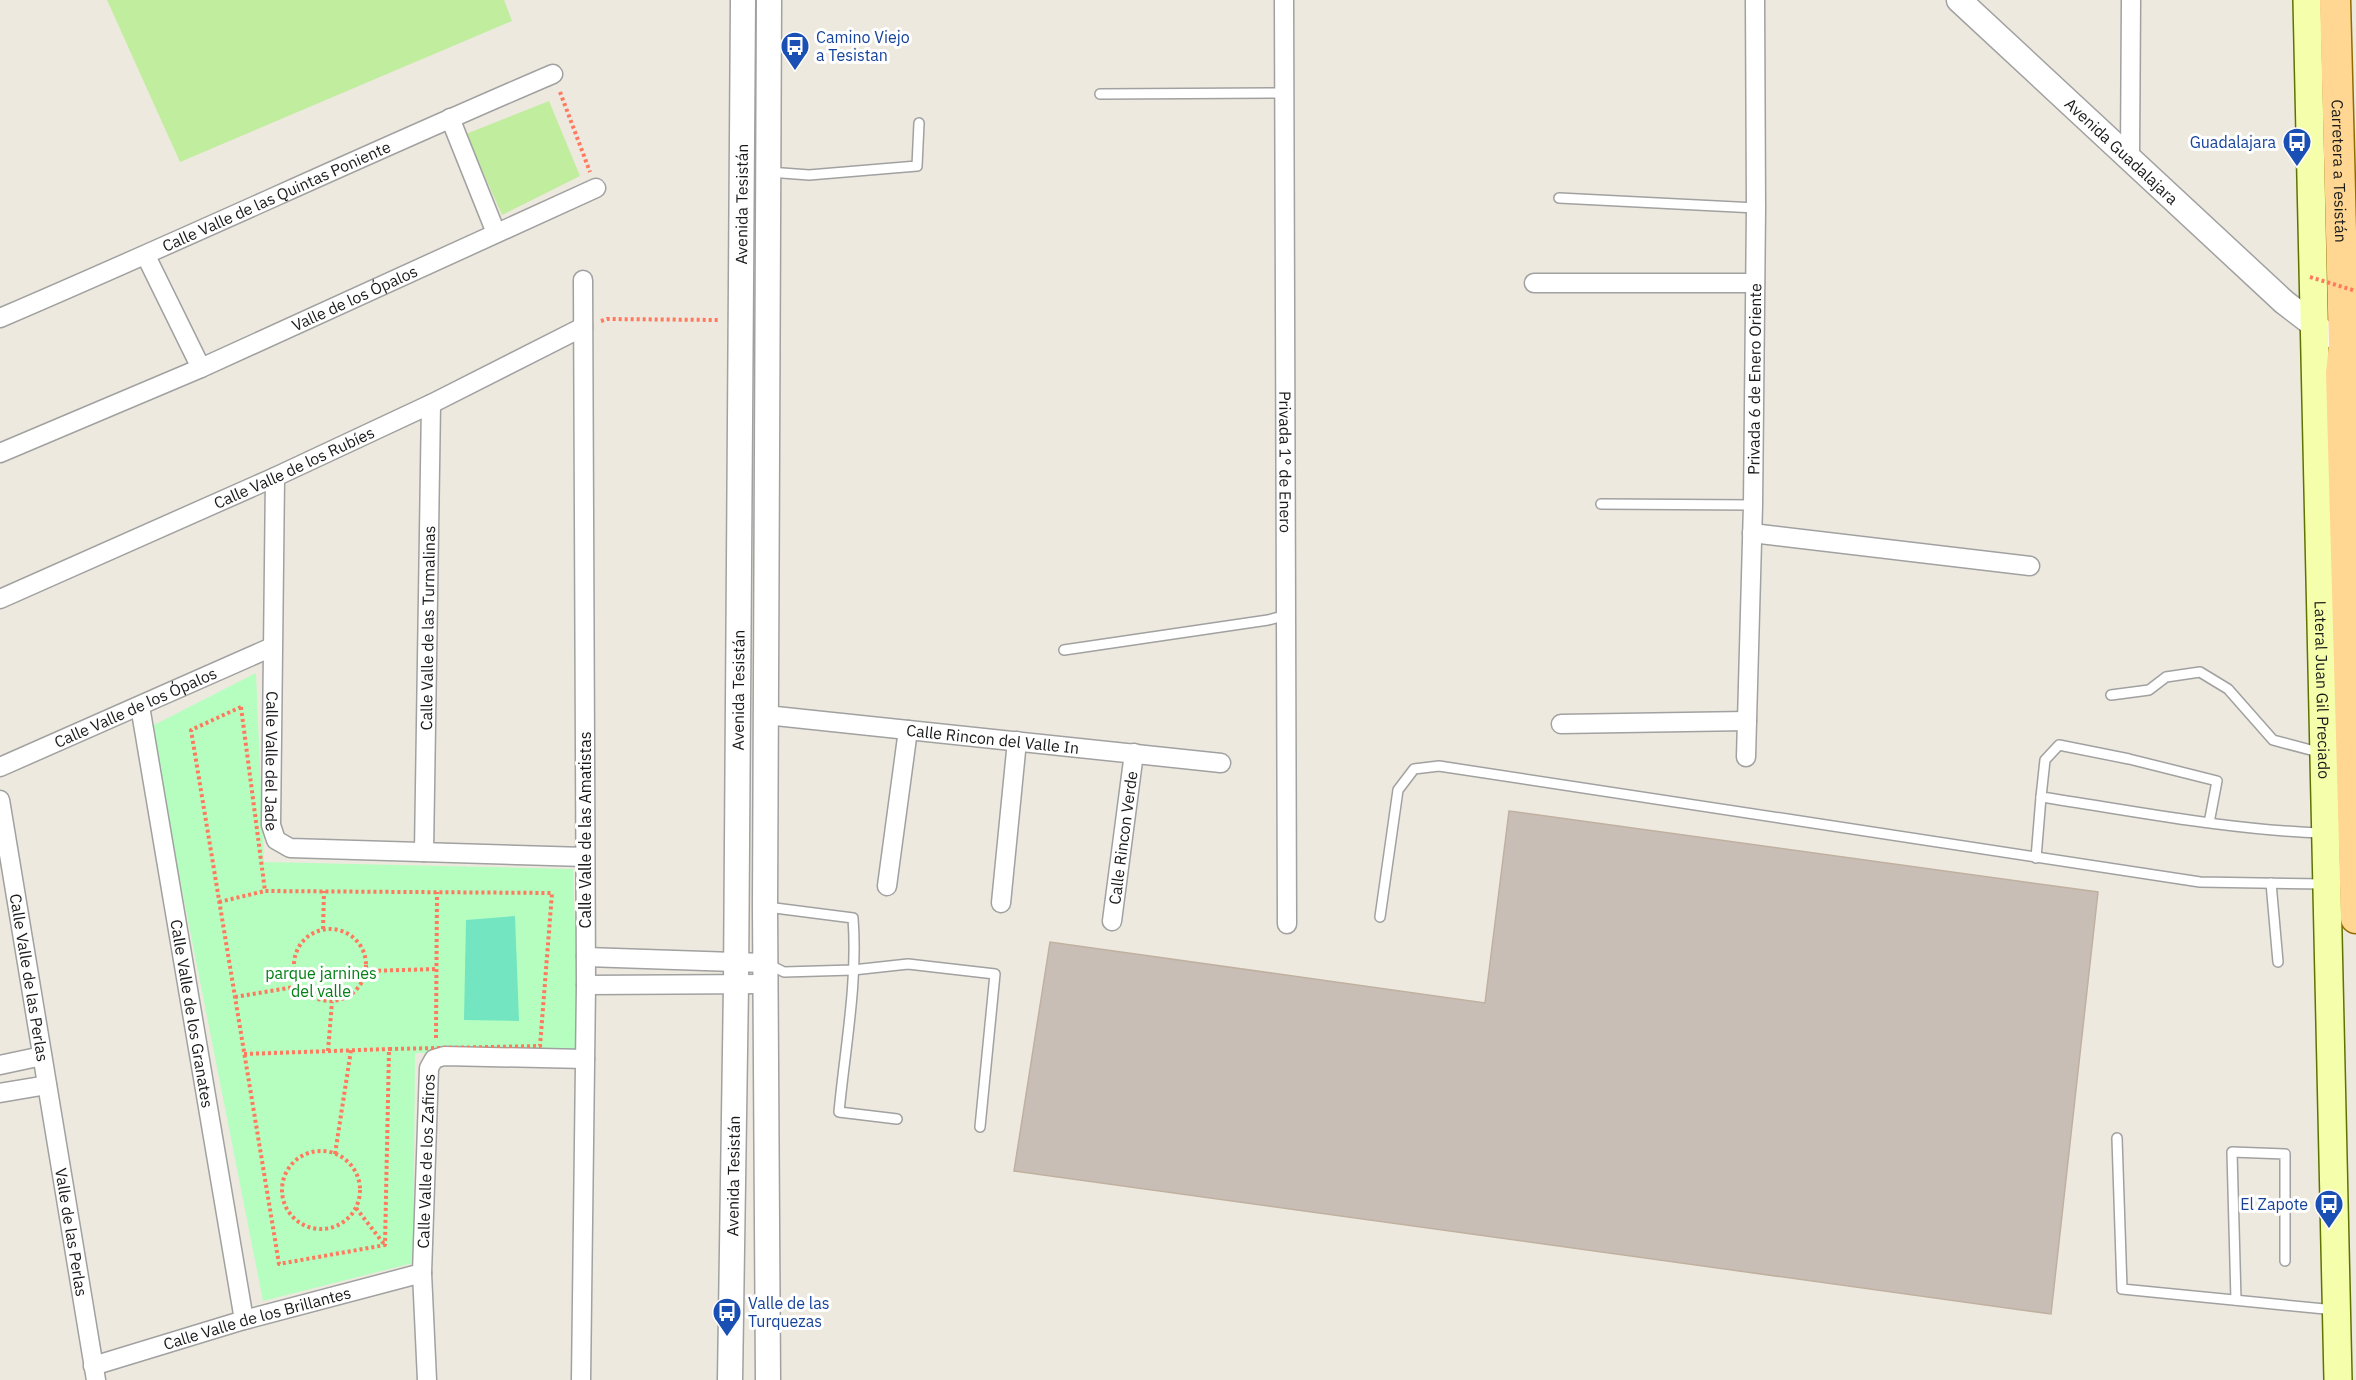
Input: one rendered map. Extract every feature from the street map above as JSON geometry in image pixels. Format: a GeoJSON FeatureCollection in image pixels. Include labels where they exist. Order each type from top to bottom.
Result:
{"type":"FeatureCollection","features":[{"type":"Feature","properties":{"kind":"main road","name":"Lateral Juan Gil Preciado"},"geometry":{"type":"LineString","coordinates":[[2307,0],[2338,356],[2325,754],[2343,836]]}},
{"type":"Feature","properties":{"kind":"main road","name":"Carretera a Tesistán"},"geometry":{"type":"LineString","coordinates":[[2335,0],[2344,884],[2356,918]]}},
{"type":"Feature","properties":{"kind":"main road"},"geometry":{"type":"LineString","coordinates":[[2338,1380],[2337,1311],[2344,884]]}},
{"type":"Feature","properties":{"kind":"street","name":"Avenida Tesistán"},"geometry":{"type":"LineString","coordinates":[[730,1380],[736,985],[743,0]]}},
{"type":"Feature","properties":{"kind":"street","name":"Avenida Tesistán"},"geometry":{"type":"LineString","coordinates":[[768,1380],[772,973],[765,907],[769,0]]}},
{"type":"Feature","properties":{"kind":"street","name":"Privada 1° de Enero"},"geometry":{"type":"LineString","coordinates":[[1284,0],[1287,924]]}},
{"type":"Feature","properties":{"kind":"street","name":"Privada 6 de Enero Oriente"},"geometry":{"type":"LineString","coordinates":[[1746,757],[1753,505],[1756,208],[1755,0]]}},
{"type":"Feature","properties":{"kind":"street","name":"Avenida Guadalajara"},"geometry":{"type":"LineString","coordinates":[[1959,0],[2130,157],[2338,356]]}},
{"type":"Feature","properties":{"kind":"street"},"geometry":{"type":"LineString","coordinates":[[2130,157],[2131,0]]}},
{"type":"Feature","properties":{"kind":"street","name":"Calle Valle de las Quintas Poniente"},"geometry":{"type":"LineString","coordinates":[[0,318],[146,256],[450,118],[553,74]]}},
{"type":"Feature","properties":{"kind":"street"},"geometry":{"type":"LineString","coordinates":[[450,118],[496,233]]}},
{"type":"Feature","properties":{"kind":"street","name":"Valle de los Ópalos"},"geometry":{"type":"LineString","coordinates":[[0,453],[201,368],[596,188]]}},
{"type":"Feature","properties":{"kind":"street"},"geometry":{"type":"LineString","coordinates":[[146,256],[201,368]]}},
{"type":"Feature","properties":{"kind":"street","name":"Calle Valle de las Amatistas"},"geometry":{"type":"LineString","coordinates":[[581,1380],[586,985],[584,280]]}},
{"type":"Feature","properties":{"kind":"street"},"geometry":{"type":"LineString","coordinates":[[1534,283],[1755,283]]}},
{"type":"Feature","properties":{"kind":"street","name":"Calle Valle de los Rubíes"},"geometry":{"type":"LineString","coordinates":[[0,599],[276,477],[431,404],[583,327]]}},
{"type":"Feature","properties":{"kind":"street","name":"Calle Valle de las Turmalinas"},"geometry":{"type":"LineString","coordinates":[[424,852],[431,404]]}},
{"type":"Feature","properties":{"kind":"street","name":"Calle Valle del Jade"},"geometry":{"type":"LineString","coordinates":[[276,477],[271,825],[276,840],[290,848],[585,857]]}},
{"type":"Feature","properties":{"kind":"street"},"geometry":{"type":"LineString","coordinates":[[1752,533],[2030,566]]}},
{"type":"Feature","properties":{"kind":"street","name":"Calle Valle de los Ópalos"},"geometry":{"type":"LineString","coordinates":[[0,767],[272,647]]}},
{"type":"Feature","properties":{"kind":"street","name":"Calle Valle de los Granates"},"geometry":{"type":"LineString","coordinates":[[140,706],[244,1320]]}},
{"type":"Feature","properties":{"kind":"street","name":"Calle Rincon del Valle In"},"geometry":{"type":"LineString","coordinates":[[766,715],[1221,763]]}},
{"type":"Feature","properties":{"kind":"street"},"geometry":{"type":"LineString","coordinates":[[1561,724],[1746,721]]}},
{"type":"Feature","properties":{"kind":"street"},"geometry":{"type":"LineString","coordinates":[[887,886],[908,730]]}},
{"type":"Feature","properties":{"kind":"street"},"geometry":{"type":"LineString","coordinates":[[1001,903],[1017,741]]}},
{"type":"Feature","properties":{"kind":"street","name":"Calle Rincon Verde"},"geometry":{"type":"LineString","coordinates":[[1112,921],[1134,753]]}},
{"type":"Feature","properties":{"kind":"street","name":"Calle Valle de las Perlas"},"geometry":{"type":"LineString","coordinates":[[0,800],[47,1085]]}},
{"type":"Feature","properties":{"kind":"street"},"geometry":{"type":"LineString","coordinates":[[586,957],[736,961],[772,973]]}},
{"type":"Feature","properties":{"kind":"street"},"geometry":{"type":"LineString","coordinates":[[586,985],[736,985],[772,973]]}},
{"type":"Feature","properties":{"kind":"street"},"geometry":{"type":"LineString","coordinates":[[0,1065],[42,1056]]}},
{"type":"Feature","properties":{"kind":"street","name":"Calle Valle de los Zafiros"},"geometry":{"type":"LineString","coordinates":[[427,1380],[422,1273],[429,1068],[434,1059],[444,1056],[585,1059]]}},
{"type":"Feature","properties":{"kind":"street"},"geometry":{"type":"LineString","coordinates":[[0,1093],[47,1085]]}},
{"type":"Feature","properties":{"kind":"street","name":"Valle de las Perlas"},"geometry":{"type":"LineString","coordinates":[[47,1085],[94,1373]]}},
{"type":"Feature","properties":{"kind":"street","name":"Calle Valle de los Brillantes"},"geometry":{"type":"LineString","coordinates":[[94,1373],[244,1320],[422,1273]]}},
{"type":"Feature","properties":{"kind":"lane"},"geometry":{"type":"LineString","coordinates":[[1100,94],[1285,93]]}},
{"type":"Feature","properties":{"kind":"lane"},"geometry":{"type":"LineString","coordinates":[[769,172],[809,174],[917,166],[919,123]]}},
{"type":"Feature","properties":{"kind":"lane"},"geometry":{"type":"LineString","coordinates":[[1558,198],[1756,208]]}},
{"type":"Feature","properties":{"kind":"lane"},"geometry":{"type":"LineString","coordinates":[[1601,504],[1753,505]]}},
{"type":"Feature","properties":{"kind":"lane"},"geometry":{"type":"LineString","coordinates":[[1064,650],[1268,620],[1287,615]]}},
{"type":"Feature","properties":{"kind":"lane"},"geometry":{"type":"LineString","coordinates":[[2111,695],[2149,690],[2166,677],[2200,672],[2228,689],[2273,740],[2325,754]]}},
{"type":"Feature","properties":{"kind":"lane"},"geometry":{"type":"LineString","coordinates":[[2036,858],[2045,760],[2059,745],[2129,759],[2217,781],[2209,823]]}},
{"type":"Feature","properties":{"kind":"lane"},"geometry":{"type":"LineString","coordinates":[[1380,917],[1398,790],[1414,769],[1439,766],[2200,882],[2344,884]]}},
{"type":"Feature","properties":{"kind":"lane"},"geometry":{"type":"LineString","coordinates":[[2041,797],[2209,823],[2343,836]]}},
{"type":"Feature","properties":{"kind":"lane"},"geometry":{"type":"LineString","coordinates":[[2271,884],[2278,962]]}},
{"type":"Feature","properties":{"kind":"lane"},"geometry":{"type":"LineString","coordinates":[[765,907],[853,918],[855,938],[853,970],[838,1112],[897,1119]]}},
{"type":"Feature","properties":{"kind":"lane"},"geometry":{"type":"LineString","coordinates":[[772,973],[853,970],[908,964],[995,974],[980,1128]]}},
{"type":"Feature","properties":{"kind":"lane"},"geometry":{"type":"LineString","coordinates":[[2117,1138],[2122,1289],[2337,1311]]}},
{"type":"Feature","properties":{"kind":"lane"},"geometry":{"type":"LineString","coordinates":[[2236,1300],[2232,1152],[2284,1154],[2285,1261]]}},
{"type":"Feature","properties":{"kind":"path"},"geometry":{"type":"LineString","coordinates":[[553,74],[596,188]]}},
{"type":"Feature","properties":{"kind":"path"},"geometry":{"type":"LineString","coordinates":[[2310,277],[2356,291]]}},
{"type":"Feature","properties":{"kind":"path"},"geometry":{"type":"LineString","coordinates":[[583,327],[607,318],[721,320]]}},
{"type":"Feature","properties":{"kind":"path"},"geometry":{"type":"LineString","coordinates":[[265,891],[241,707],[191,730],[279,1264],[385,1245]]}},
{"type":"Feature","properties":{"kind":"path"},"geometry":{"type":"LineString","coordinates":[[219,902],[265,891],[552,893],[540,1046],[244,1054]]}},
{"type":"Feature","properties":{"kind":"path"},"geometry":{"type":"LineString","coordinates":[[323,929],[324,891]]}},
{"type":"Feature","properties":{"kind":"path"},"geometry":{"type":"LineString","coordinates":[[436,1048],[437,892]]}},
{"type":"Feature","properties":{"kind":"path"},"geometry":{"type":"LineString","coordinates":[[323,929],[345,932],[362,948],[366,971],[355,992],[344,999],[332,1002],[320,1000],[308,995],[300,986],[294,969],[296,951],[303,940],[312,933],[323,929]]}},
{"type":"Feature","properties":{"kind":"path"},"geometry":{"type":"LineString","coordinates":[[366,971],[437,969]]}},
{"type":"Feature","properties":{"kind":"path"},"geometry":{"type":"LineString","coordinates":[[235,998],[300,986]]}},
{"type":"Feature","properties":{"kind":"path"},"geometry":{"type":"LineString","coordinates":[[328,1051],[332,1002]]}},
{"type":"Feature","properties":{"kind":"path"},"geometry":{"type":"LineString","coordinates":[[385,1245],[389,1049]]}},
{"type":"Feature","properties":{"kind":"path"},"geometry":{"type":"LineString","coordinates":[[335,1154],[351,1050]]}},
{"type":"Feature","properties":{"kind":"path"},"geometry":{"type":"LineString","coordinates":[[322,1151],[335,1154],[355,1170],[360,1195],[356,1208],[339,1226],[320,1229],[301,1224],[291,1216],[282,1192],[289,1168],[298,1159],[310,1153],[322,1151]]}},
{"type":"Feature","properties":{"kind":"path"},"geometry":{"type":"LineString","coordinates":[[356,1208],[385,1245]]}},
{"type":"Feature","properties":{"kind":"green space"},"geometry":{"type":"Polygon","coordinates":[[[107,0],[504,0],[512,21],[180,162],[107,0]]]}},
{"type":"Feature","properties":{"kind":"green space"},"geometry":{"type":"Polygon","coordinates":[[[549,101],[580,176],[502,215],[466,134],[549,101]]]}},
{"type":"Feature","properties":{"kind":"green space","name":"parque jarnines del valle"},"geometry":{"type":"Polygon","coordinates":[[[256,673],[264,862],[573,869],[579,1052],[415,1053],[413,1263],[263,1301],[150,727],[256,673]]]}},
{"type":"Feature","properties":{"kind":"green space"},"geometry":{"type":"Polygon","coordinates":[[[515,916],[519,1021],[464,1020],[466,920],[515,916]]]}},
{"type":"Feature","properties":{"kind":"building"},"geometry":{"type":"Polygon","coordinates":[[[1509,811],[2098,892],[2051,1314],[1014,1171],[1050,942],[1485,1003],[1509,811]]]}},
{"type":"Feature","properties":{"kind":"place","name":"Camino Viejo a Tesistan"},"geometry":{"type":"Point","coordinates":[795,72]}},
{"type":"Feature","properties":{"kind":"place","name":"Guadalajara"},"geometry":{"type":"Point","coordinates":[2297,168]}},
{"type":"Feature","properties":{"kind":"place","name":"El Zapote"},"geometry":{"type":"Point","coordinates":[2329,1230]}},
{"type":"Feature","properties":{"kind":"place","name":"Valle de las Turquezas"},"geometry":{"type":"Point","coordinates":[727,1338]}}]}
